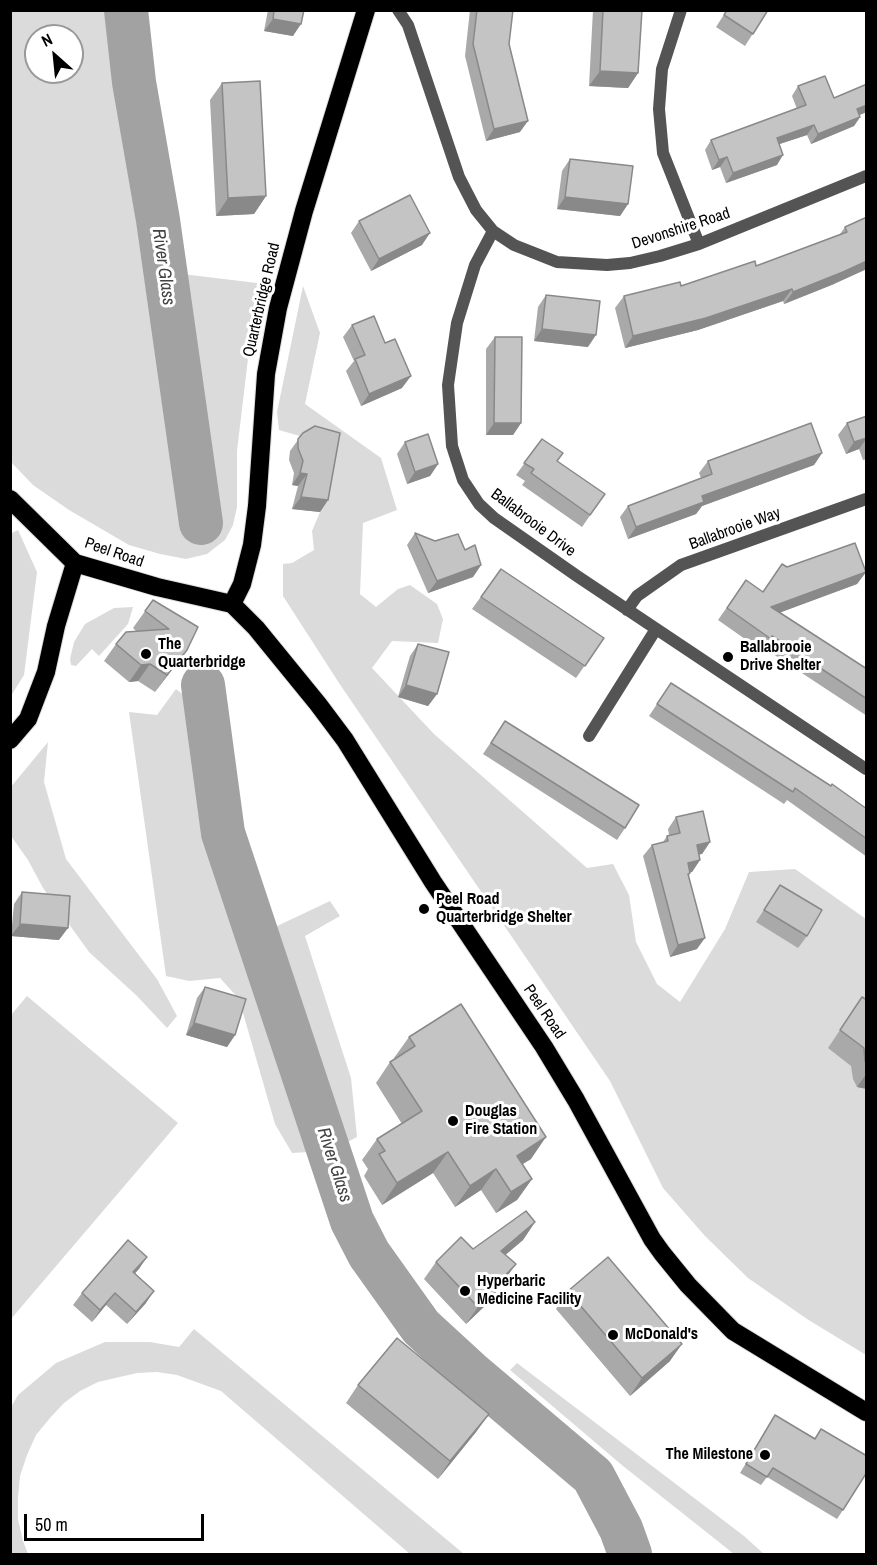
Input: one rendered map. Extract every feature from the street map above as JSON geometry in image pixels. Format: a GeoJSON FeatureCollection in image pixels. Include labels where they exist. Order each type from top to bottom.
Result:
{"type":"FeatureCollection","features":[{"type":"Feature","properties":{"kind":"highway","name":"Quarterbridge Road"},"geometry":{"type":"LineString","coordinates":[[225,603],[242,584],[252,545],[257,506],[266,374],[278,308],[304,211],[366,10]]}},
{"type":"Feature","properties":{"kind":"highway","name":"Peel Road"},"geometry":{"type":"LineString","coordinates":[[10,499],[75,563],[157,587],[225,603],[256,628],[345,740],[433,882],[544,1047],[662,1253],[688,1285],[733,1331],[867,1412]]}},
{"type":"Feature","properties":{"kind":"highway"},"geometry":{"type":"LineString","coordinates":[[10,740],[28,719],[46,672],[56,626],[75,563]]}},
{"type":"Feature","properties":{"kind":"street","name":"Devonshire Road"},"geometry":{"type":"LineString","coordinates":[[398,10],[408,25],[459,177],[476,210],[493,231],[514,245],[548,259],[557,262],[607,265],[630,263],[699,244],[867,176]]}},
{"type":"Feature","properties":{"kind":"street"},"geometry":{"type":"LineString","coordinates":[[681,10],[662,69],[659,109],[663,153],[699,244]]}},
{"type":"Feature","properties":{"kind":"street","name":"Ballabrooie Drive"},"geometry":{"type":"LineString","coordinates":[[493,231],[475,265],[457,323],[448,385],[452,446],[463,480],[479,504],[494,518],[627,610],[867,769]]}},
{"type":"Feature","properties":{"kind":"street","name":"Ballabrooie Way"},"geometry":{"type":"LineString","coordinates":[[627,610],[637,596],[681,565],[867,500]]}},
{"type":"Feature","properties":{"kind":"street"},"geometry":{"type":"LineString","coordinates":[[589,736],[656,629]]}},
{"type":"Feature","properties":{"kind":"shaded area"},"geometry":{"type":"Polygon","coordinates":[[[10,11],[144,11],[147,223],[182,274],[257,283],[237,451],[237,507],[233,525],[225,540],[207,554],[186,559],[160,554],[129,545],[69,510],[33,485],[11,462],[10,11]]]}},
{"type":"Feature","properties":{"kind":"shaded area"},"geometry":{"type":"Polygon","coordinates":[[[303,286],[320,333],[305,404],[381,458],[397,510],[363,523],[360,594],[376,607],[398,589],[410,585],[437,604],[443,619],[438,643],[392,641],[372,668],[434,734],[587,868],[613,864],[629,895],[636,942],[657,984],[680,1002],[725,929],[749,872],[795,869],[866,919],[866,1355],[807,1319],[748,1278],[705,1236],[663,1188],[610,1081],[339,683],[283,596],[283,564],[292,563],[314,550],[312,531],[320,512],[331,445],[279,430],[277,412],[303,286]]]}},
{"type":"Feature","properties":{"kind":"shaded area"},"geometry":{"type":"Polygon","coordinates":[[[18,530],[37,572],[24,675],[11,696],[10,534],[18,530]]]}},
{"type":"Feature","properties":{"kind":"shaded area"},"geometry":{"type":"Polygon","coordinates":[[[133,607],[128,624],[99,656],[92,649],[76,666],[71,665],[74,642],[85,624],[114,608],[133,607]]]}},
{"type":"Feature","properties":{"kind":"shaded area"},"geometry":{"type":"Polygon","coordinates":[[[176,689],[196,705],[213,841],[308,1152],[292,1153],[275,1124],[239,999],[220,978],[189,981],[166,976],[129,712],[157,715],[176,689]]]}},
{"type":"Feature","properties":{"kind":"shaded area"},"geometry":{"type":"Polygon","coordinates":[[[48,742],[44,782],[66,859],[157,979],[177,1016],[167,1028],[137,996],[89,952],[43,888],[28,860],[11,836],[10,788],[48,742]]]}},
{"type":"Feature","properties":{"kind":"shaded area"},"geometry":{"type":"Polygon","coordinates":[[[330,901],[340,916],[305,936],[351,1078],[357,1137],[342,1145],[273,928],[330,901]]]}},
{"type":"Feature","properties":{"kind":"shaded area"},"geometry":{"type":"Polygon","coordinates":[[[27,996],[178,1123],[11,1319],[11,1015],[27,996]]]}},
{"type":"Feature","properties":{"kind":"shaded area"},"geometry":{"type":"Polygon","coordinates":[[[194,1329],[464,1554],[410,1554],[221,1391],[177,1375],[157,1372],[137,1373],[98,1382],[80,1391],[64,1403],[36,1435],[20,1476],[18,1498],[18,1519],[28,1554],[11,1554],[10,1409],[18,1395],[56,1363],[105,1342],[150,1342],[179,1347],[194,1329]]]}},
{"type":"Feature","properties":{"kind":"shaded area"},"geometry":{"type":"Polygon","coordinates":[[[517,1363],[744,1536],[764,1554],[734,1554],[623,1466],[510,1370],[517,1363]]]}},
{"type":"Feature","properties":{"kind":"building"},"geometry":{"type":"Polygon","coordinates":[[[274,10],[304,10],[301,24],[273,19],[274,10]]]}},
{"type":"Feature","properties":{"kind":"building"},"geometry":{"type":"Polygon","coordinates":[[[477,10],[513,10],[509,44],[528,121],[494,129],[473,44],[477,10]]]}},
{"type":"Feature","properties":{"kind":"building"},"geometry":{"type":"Polygon","coordinates":[[[603,10],[642,10],[638,73],[600,71],[603,10]]]}},
{"type":"Feature","properties":{"kind":"building"},"geometry":{"type":"Polygon","coordinates":[[[727,10],[768,10],[753,34],[724,15],[727,10]]]}},
{"type":"Feature","properties":{"kind":"building"},"geometry":{"type":"Polygon","coordinates":[[[825,76],[834,98],[867,84],[867,105],[857,109],[860,117],[818,134],[814,125],[777,138],[783,155],[733,173],[727,157],[719,160],[711,140],[806,105],[798,86],[825,76]]]}},
{"type":"Feature","properties":{"kind":"building"},"geometry":{"type":"Polygon","coordinates":[[[260,81],[266,196],[228,198],[222,83],[260,81]]]}},
{"type":"Feature","properties":{"kind":"building"},"geometry":{"type":"Polygon","coordinates":[[[570,159],[633,166],[628,204],[565,197],[570,159]]]}},
{"type":"Feature","properties":{"kind":"building"},"geometry":{"type":"Polygon","coordinates":[[[410,195],[430,233],[379,259],[359,221],[410,195]]]}},
{"type":"Feature","properties":{"kind":"building"},"geometry":{"type":"Polygon","coordinates":[[[867,217],[867,261],[793,292],[792,289],[706,318],[633,336],[624,296],[680,282],[681,286],[755,261],[756,266],[847,232],[845,227],[867,217]]]}},
{"type":"Feature","properties":{"kind":"building"},"geometry":{"type":"Polygon","coordinates":[[[546,295],[600,301],[596,335],[542,329],[546,295]]]}},
{"type":"Feature","properties":{"kind":"building"},"geometry":{"type":"Polygon","coordinates":[[[374,316],[385,343],[395,339],[411,376],[369,394],[355,359],[365,355],[352,325],[374,316]]]}},
{"type":"Feature","properties":{"kind":"building"},"geometry":{"type":"Polygon","coordinates":[[[495,337],[522,337],[521,423],[494,423],[495,337]]]}},
{"type":"Feature","properties":{"kind":"building"},"geometry":{"type":"Polygon","coordinates":[[[867,416],[867,438],[854,442],[847,423],[867,416]]]}},
{"type":"Feature","properties":{"kind":"building"},"geometry":{"type":"Polygon","coordinates":[[[811,423],[822,453],[702,496],[704,502],[636,527],[628,506],[712,474],[708,461],[811,423]]]}},
{"type":"Feature","properties":{"kind":"building"},"geometry":{"type":"Polygon","coordinates":[[[315,426],[340,433],[328,500],[301,497],[307,474],[300,473],[303,461],[298,448],[298,439],[315,426]]]}},
{"type":"Feature","properties":{"kind":"building"},"geometry":{"type":"Polygon","coordinates":[[[428,434],[438,464],[415,472],[405,442],[428,434]]]}},
{"type":"Feature","properties":{"kind":"building"},"geometry":{"type":"Polygon","coordinates":[[[542,439],[563,453],[557,461],[605,494],[590,515],[531,473],[534,469],[524,463],[542,439]]]}},
{"type":"Feature","properties":{"kind":"building"},"geometry":{"type":"Polygon","coordinates":[[[415,533],[435,541],[458,534],[465,550],[475,545],[481,565],[437,581],[415,533]]]}},
{"type":"Feature","properties":{"kind":"building"},"geometry":{"type":"Polygon","coordinates":[[[855,543],[866,572],[771,607],[867,669],[867,699],[772,636],[771,639],[727,608],[746,580],[763,592],[782,564],[787,567],[855,543]]]}},
{"type":"Feature","properties":{"kind":"building"},"geometry":{"type":"Polygon","coordinates":[[[501,569],[604,638],[585,666],[481,597],[501,569]]]}},
{"type":"Feature","properties":{"kind":"building"},"geometry":{"type":"Polygon","coordinates":[[[153,600],[198,627],[187,650],[167,675],[150,664],[141,665],[116,644],[126,632],[169,629],[145,611],[153,600]]]}},
{"type":"Feature","properties":{"kind":"building"},"geometry":{"type":"Polygon","coordinates":[[[418,644],[449,652],[437,694],[406,685],[418,644]]]}},
{"type":"Feature","properties":{"kind":"building"},"geometry":{"type":"Polygon","coordinates":[[[671,683],[831,786],[832,784],[867,809],[867,839],[795,788],[793,792],[657,704],[671,683]]]}},
{"type":"Feature","properties":{"kind":"building"},"geometry":{"type":"Polygon","coordinates":[[[505,721],[639,805],[625,828],[491,743],[505,721]]]}},
{"type":"Feature","properties":{"kind":"building"},"geometry":{"type":"Polygon","coordinates":[[[703,811],[710,842],[697,845],[700,860],[688,863],[690,873],[688,874],[705,938],[678,945],[652,845],[668,841],[667,836],[680,833],[676,817],[703,811]]]}},
{"type":"Feature","properties":{"kind":"building"},"geometry":{"type":"Polygon","coordinates":[[[780,885],[822,910],[807,936],[764,910],[780,885]]]}},
{"type":"Feature","properties":{"kind":"building"},"geometry":{"type":"Polygon","coordinates":[[[22,892],[70,896],[68,928],[20,924],[22,892]]]}},
{"type":"Feature","properties":{"kind":"building"},"geometry":{"type":"Polygon","coordinates":[[[205,987],[246,999],[235,1035],[194,1023],[205,987]]]}},
{"type":"Feature","properties":{"kind":"building"},"geometry":{"type":"Polygon","coordinates":[[[862,997],[867,1000],[867,1065],[864,1048],[840,1030],[862,997]]]}},
{"type":"Feature","properties":{"kind":"building","name":"Douglas Fire Station"},"geometry":{"type":"Polygon","coordinates":[[[461,1004],[546,1137],[517,1156],[532,1179],[511,1192],[496,1169],[470,1186],[448,1152],[397,1183],[379,1154],[385,1151],[377,1139],[422,1111],[390,1062],[415,1046],[409,1037],[461,1004]]]}},
{"type":"Feature","properties":{"kind":"building"},"geometry":{"type":"Polygon","coordinates":[[[526,1211],[535,1222],[501,1251],[516,1264],[499,1282],[501,1284],[478,1307],[436,1262],[461,1237],[473,1249],[526,1211]]]}},
{"type":"Feature","properties":{"kind":"building"},"geometry":{"type":"Polygon","coordinates":[[[128,1240],[147,1257],[133,1272],[154,1291],[136,1312],[115,1293],[100,1310],[82,1293],[128,1240]]]}},
{"type":"Feature","properties":{"kind":"building"},"geometry":{"type":"Polygon","coordinates":[[[608,1257],[682,1344],[642,1378],[568,1291],[608,1257]]]}},
{"type":"Feature","properties":{"kind":"building"},"geometry":{"type":"Polygon","coordinates":[[[397,1338],[489,1414],[450,1461],[358,1385],[397,1338]]]}},
{"type":"Feature","properties":{"kind":"building"},"geometry":{"type":"Polygon","coordinates":[[[775,1415],[815,1439],[821,1429],[867,1456],[867,1472],[843,1510],[773,1468],[767,1477],[746,1464],[775,1415]]]}},
{"type":"Feature","properties":{"kind":"waterway","name":"River Glass"},"geometry":{"type":"LineString","coordinates":[[126,10],[134,82],[158,220],[201,523]]}},
{"type":"Feature","properties":{"kind":"waterway","name":"River Glass"},"geometry":{"type":"LineString","coordinates":[[203,685],[223,833],[352,1221],[369,1254],[421,1327],[470,1372],[593,1476],[621,1529],[630,1554]]}},
{"type":"Feature","properties":{"kind":"place","name":"The Quarterbridge"},"geometry":{"type":"Point","coordinates":[146,654]}},
{"type":"Feature","properties":{"kind":"place","name":"Ballabrooie Drive Shelter"},"geometry":{"type":"Point","coordinates":[728,657]}},
{"type":"Feature","properties":{"kind":"place","name":"Peel Road Quarterbridge Shelter"},"geometry":{"type":"Point","coordinates":[424,909]}},
{"type":"Feature","properties":{"kind":"place","name":"Douglas Fire Station"},"geometry":{"type":"Point","coordinates":[453,1121]}},
{"type":"Feature","properties":{"kind":"place","name":"Hyperbaric Medicine Facility"},"geometry":{"type":"Point","coordinates":[465,1291]}},
{"type":"Feature","properties":{"kind":"place","name":"McDonald's"},"geometry":{"type":"Point","coordinates":[613,1335]}},
{"type":"Feature","properties":{"kind":"place","name":"The Milestone"},"geometry":{"type":"Point","coordinates":[765,1455]}}]}
